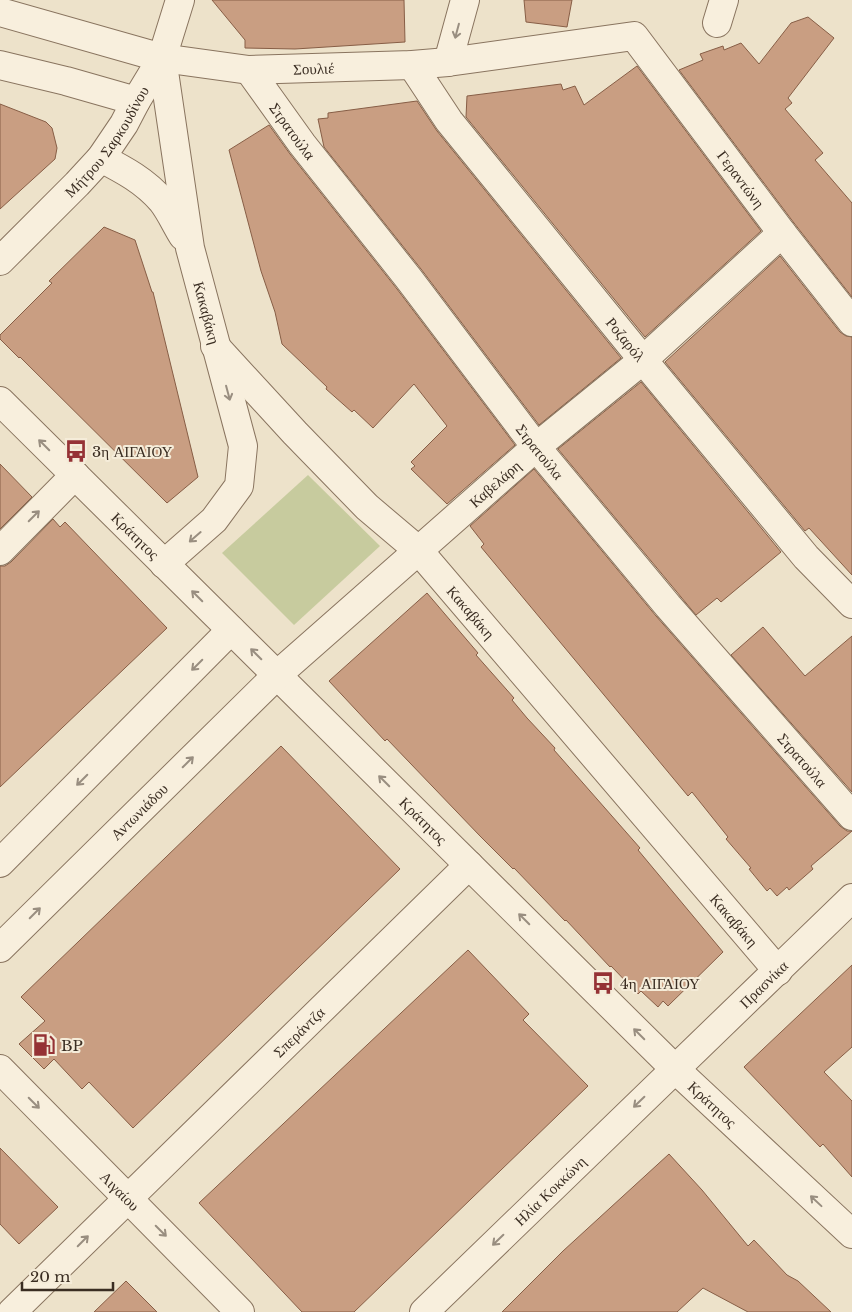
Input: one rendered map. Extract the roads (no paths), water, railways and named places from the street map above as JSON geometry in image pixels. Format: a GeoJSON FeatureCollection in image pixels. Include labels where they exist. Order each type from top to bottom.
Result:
{"type":"FeatureCollection","features":[{"type":"Feature","properties":{"kind":"street","name":"Μήτρου Σαρκουδίνου"},"geometry":{"type":"LineString","coordinates":[[0,261],[101,158],[124,124],[162,58],[180,0]]}},
{"type":"Feature","properties":{"kind":"street"},"geometry":{"type":"LineString","coordinates":[[448,62],[465,0]]}},
{"type":"Feature","properties":{"kind":"street","name":"Σουλιέ"},"geometry":{"type":"LineString","coordinates":[[0,12],[162,58],[249,70],[448,62],[634,36]]}},
{"type":"Feature","properties":{"kind":"street","name":"Γεραντώνη"},"geometry":{"type":"LineString","coordinates":[[634,36],[782,233],[852,322]]}},
{"type":"Feature","properties":{"kind":"street","name":"Κακαβάκη"},"geometry":{"type":"LineString","coordinates":[[162,58],[190,248],[215,346],[295,433],[367,507],[419,552],[778,971]]}},
{"type":"Feature","properties":{"kind":"street","name":"Ροζαρόλ"},"geometry":{"type":"LineString","coordinates":[[412,64],[449,121],[643,360],[806,557],[852,604]]}},
{"type":"Feature","properties":{"kind":"street"},"geometry":{"type":"LineString","coordinates":[[0,65],[136,101]]}},
{"type":"Feature","properties":{"kind":"street","name":"Στρατούλα"},"geometry":{"type":"LineString","coordinates":[[249,70],[302,144],[409,279],[536,447],[668,606],[852,816]]}},
{"type":"Feature","properties":{"kind":"street","name":"Κακαβάκη"},"geometry":{"type":"LineString","coordinates":[[101,158],[127,171],[144,183],[163,203],[190,248]]}},
{"type":"Feature","properties":{"kind":"street","name":"Καβελάρη"},"geometry":{"type":"LineString","coordinates":[[277,675],[419,552],[536,447],[643,360],[782,233]]}},
{"type":"Feature","properties":{"kind":"street"},"geometry":{"type":"LineString","coordinates":[[164,564],[214,520],[239,486],[243,446],[215,346]]}},
{"type":"Feature","properties":{"kind":"street","name":"Κράτητος"},"geometry":{"type":"LineString","coordinates":[[0,401],[674,1068],[852,1234]]}},
{"type":"Feature","properties":{"kind":"street"},"geometry":{"type":"LineString","coordinates":[[0,550],[75,475]]}},
{"type":"Feature","properties":{"kind":"street"},"geometry":{"type":"LineString","coordinates":[[0,863],[231,630]]}},
{"type":"Feature","properties":{"kind":"street","name":"Αντωνιάδου"},"geometry":{"type":"LineString","coordinates":[[0,948],[277,675]]}},
{"type":"Feature","properties":{"kind":"street","name":"Σπεράντζα"},"geometry":{"type":"LineString","coordinates":[[12,1312],[127,1197],[469,865]]}},
{"type":"Feature","properties":{"kind":"street","name":"Πρασνίκα"},"geometry":{"type":"LineString","coordinates":[[674,1068],[778,971],[852,898]]}},
{"type":"Feature","properties":{"kind":"street","name":"Ηλία Κοκκώνη"},"geometry":{"type":"LineString","coordinates":[[424,1312],[674,1068]]}},
{"type":"Feature","properties":{"kind":"street","name":"Αιγαίου"},"geometry":{"type":"LineString","coordinates":[[0,1069],[240,1312]]}},
{"type":"Feature","properties":{"kind":"place","name":"3η ΑΙΓΑΙΟΥ"},"geometry":{"type":"Point","coordinates":[76,451]}},
{"type":"Feature","properties":{"kind":"place","name":"4η ΑΙΓΑΙΟΥ"},"geometry":{"type":"Point","coordinates":[603,983]}},
{"type":"Feature","properties":{"kind":"place","name":"BP"},"geometry":{"type":"Point","coordinates":[44,1045]}}]}
